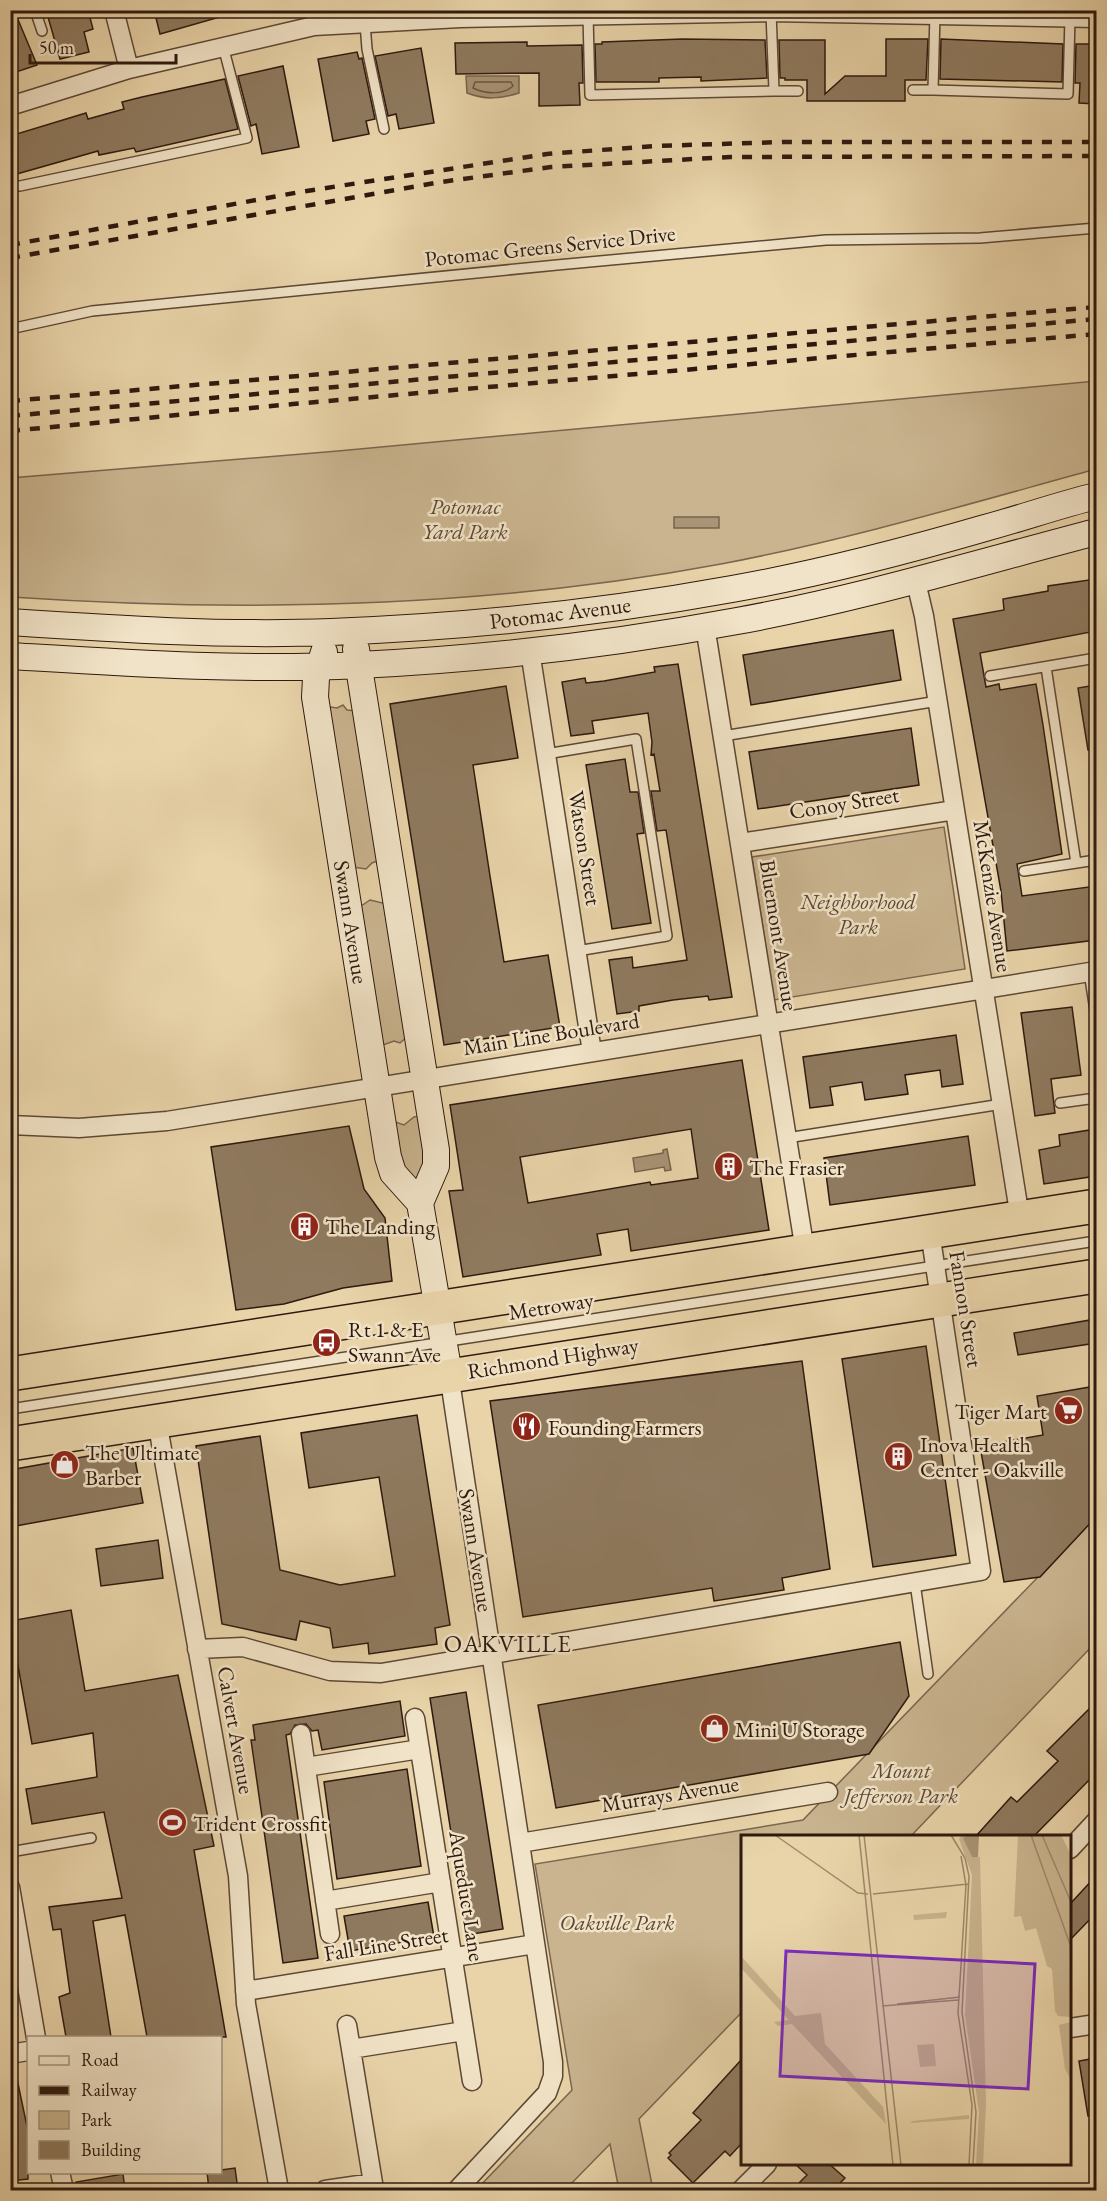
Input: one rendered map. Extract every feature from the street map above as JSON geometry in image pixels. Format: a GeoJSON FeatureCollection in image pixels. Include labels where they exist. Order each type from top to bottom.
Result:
{"type":"FeatureCollection","features":[{"type":"Feature","properties":{"kind":"highway"},"geometry":{"type":"LineString","coordinates":[[10,1374],[1096,1206]]}},
{"type":"Feature","properties":{"kind":"highway","name":"Richmond Highway"},"geometry":{"type":"LineString","coordinates":[[10,1444],[449,1374],[1096,1276]]}},
{"type":"Feature","properties":{"kind":"street"},"geometry":{"type":"LineString","coordinates":[[114,10],[129,69]]}},
{"type":"Feature","properties":{"kind":"street"},"geometry":{"type":"LineString","coordinates":[[10,106],[129,69],[223,46],[314,26],[365,23],[390,16],[852,12],[1024,13],[1096,18]]}},
{"type":"Feature","properties":{"kind":"street","name":"Potomac Avenue"},"geometry":{"type":"LineString","coordinates":[[10,622],[171,631],[330,632],[455,625],[549,615],[734,589],[904,551],[1096,496]]}},
{"type":"Feature","properties":{"kind":"street","name":"Potomac Avenue"},"geometry":{"type":"LineString","coordinates":[[10,656],[146,664],[319,666],[530,651],[705,626],[916,582],[1096,531]]}},
{"type":"Feature","properties":{"kind":"street","name":"McKenzie Avenue"},"geometry":{"type":"LineString","coordinates":[[916,582],[938,701],[1020,1218]]}},
{"type":"Feature","properties":{"kind":"street","name":"Bluemont Avenue"},"geometry":{"type":"LineString","coordinates":[[705,626],[805,1251]]}},
{"type":"Feature","properties":{"kind":"street"},"geometry":{"type":"LineString","coordinates":[[355,631],[357,665],[437,1157],[420,1203]]}},
{"type":"Feature","properties":{"kind":"street","name":"Swann Avenue"},"geometry":{"type":"LineString","coordinates":[[330,632],[319,666],[315,697],[390,1166],[398,1180],[420,1203],[444,1342],[553,2076],[547,2093],[457,2190]]}},
{"type":"Feature","properties":{"kind":"street","name":"Watson Street"},"geometry":{"type":"LineString","coordinates":[[530,651],[592,1052]]}},
{"type":"Feature","properties":{"kind":"street","name":"Conoy Street"},"geometry":{"type":"LineString","coordinates":[[740,843],[955,810]]}},
{"type":"Feature","properties":{"kind":"street","name":"Main Line Boulevard"},"geometry":{"type":"LineString","coordinates":[[10,1125],[79,1128],[147,1123],[1093,972]]}},
{"type":"Feature","properties":{"kind":"street","name":"Fannon Street"},"geometry":{"type":"LineString","coordinates":[[915,1583],[981,1571],[930,1232]]}},
{"type":"Feature","properties":{"kind":"street","name":"Calvert Avenue"},"geometry":{"type":"LineString","coordinates":[[157,1421],[238,1876],[244,1990],[279,2190]]}},
{"type":"Feature","properties":{"kind":"street"},"geometry":{"type":"LineString","coordinates":[[197,1649],[243,1647],[330,1671],[364,1673],[915,1583]]}},
{"type":"Feature","properties":{"kind":"street","name":"Aqueduct Lane"},"geometry":{"type":"LineString","coordinates":[[415,1718],[472,2080]]}},
{"type":"Feature","properties":{"kind":"street"},"geometry":{"type":"LineString","coordinates":[[301,1734],[330,1934]]}},
{"type":"Feature","properties":{"kind":"street"},"geometry":{"type":"LineString","coordinates":[[306,1767],[420,1749]]}},
{"type":"Feature","properties":{"kind":"street","name":"Murrays Avenue"},"geometry":{"type":"LineString","coordinates":[[520,1843],[828,1792]]}},
{"type":"Feature","properties":{"kind":"street"},"geometry":{"type":"LineString","coordinates":[[1071,1849],[1096,1821]]}},
{"type":"Feature","properties":{"kind":"street"},"geometry":{"type":"LineString","coordinates":[[325,1901],[441,1882]]}},
{"type":"Feature","properties":{"kind":"street"},"geometry":{"type":"LineString","coordinates":[[10,1887],[36,2036]]}},
{"type":"Feature","properties":{"kind":"street","name":"Fall Line Street"},"geometry":{"type":"LineString","coordinates":[[244,1990],[535,1944]]}},
{"type":"Feature","properties":{"kind":"street"},"geometry":{"type":"LineString","coordinates":[[1071,2028],[1096,2024]]}},
{"type":"Feature","properties":{"kind":"street"},"geometry":{"type":"LineString","coordinates":[[325,2190],[373,2183],[347,2025]]}},
{"type":"Feature","properties":{"kind":"street"},"geometry":{"type":"LineString","coordinates":[[351,2049],[464,2031]]}},
{"type":"Feature","properties":{"kind":"street"},"geometry":{"type":"LineString","coordinates":[[10,2054],[27,2052]]}},
{"type":"Feature","properties":{"kind":"street"},"geometry":{"type":"LineString","coordinates":[[741,2190],[765,2165]]}},
{"type":"Feature","properties":{"kind":"street"},"geometry":{"type":"LineString","coordinates":[[60,2174],[64,2190]]}},
{"type":"Feature","properties":{"kind":"lane"},"geometry":{"type":"LineString","coordinates":[[35,10],[42,31]]}},
{"type":"Feature","properties":{"kind":"lane"},"geometry":{"type":"LineString","coordinates":[[771,12],[774,91]]}},
{"type":"Feature","properties":{"kind":"lane"},"geometry":{"type":"LineString","coordinates":[[933,90],[935,13]]}},
{"type":"Feature","properties":{"kind":"lane"},"geometry":{"type":"LineString","coordinates":[[588,15],[590,95],[798,91]]}},
{"type":"Feature","properties":{"kind":"lane"},"geometry":{"type":"LineString","coordinates":[[913,90],[1068,94],[1070,17]]}},
{"type":"Feature","properties":{"kind":"lane"},"geometry":{"type":"LineString","coordinates":[[365,23],[367,49],[384,129]]}},
{"type":"Feature","properties":{"kind":"lane"},"geometry":{"type":"LineString","coordinates":[[10,186],[20,186],[247,138],[223,46]]}},
{"type":"Feature","properties":{"kind":"lane","name":"Potomac Greens Service Drive"},"geometry":{"type":"LineString","coordinates":[[10,329],[92,312],[557,265],[826,240],[980,238],[1096,228]]}},
{"type":"Feature","properties":{"kind":"lane"},"geometry":{"type":"LineString","coordinates":[[990,676],[1096,658]]}},
{"type":"Feature","properties":{"kind":"lane"},"geometry":{"type":"LineString","coordinates":[[1046,667],[1076,863]]}},
{"type":"Feature","properties":{"kind":"lane"},"geometry":{"type":"LineString","coordinates":[[723,735],[938,701]]}},
{"type":"Feature","properties":{"kind":"lane"},"geometry":{"type":"LineString","coordinates":[[546,754],[636,739],[667,936],[577,951]]}},
{"type":"Feature","properties":{"kind":"lane"},"geometry":{"type":"LineString","coordinates":[[1024,871],[1096,860]]}},
{"type":"Feature","properties":{"kind":"lane"},"geometry":{"type":"LineString","coordinates":[[1093,972],[1096,1017]]}},
{"type":"Feature","properties":{"kind":"lane"},"geometry":{"type":"LineString","coordinates":[[1060,1103],[1096,1098]]}},
{"type":"Feature","properties":{"kind":"lane"},"geometry":{"type":"LineString","coordinates":[[787,1138],[1002,1104]]}},
{"type":"Feature","properties":{"kind":"lane","name":"Metroway"},"geometry":{"type":"LineString","coordinates":[[10,1409],[1096,1241]]}},
{"type":"Feature","properties":{"kind":"lane"},"geometry":{"type":"LineString","coordinates":[[915,1583],[928,1674]]}},
{"type":"Feature","properties":{"kind":"lane"},"geometry":{"type":"LineString","coordinates":[[10,1852],[91,1838]]}},
{"type":"Feature","properties":{"kind":"green space","name":"Potomac Yard Park"},"geometry":{"type":"Polygon","coordinates":[[[1096,381],[1096,469],[863,532],[721,564],[633,579],[544,590],[367,603],[189,605],[11,597],[10,478],[338,451],[1096,381]]]}},
{"type":"Feature","properties":{"kind":"green space"},"geometry":{"type":"Polygon","coordinates":[[[343,705],[347,710],[357,711],[380,860],[372,863],[366,869],[353,867],[328,712],[331,707],[337,708],[343,705]]]}},
{"type":"Feature","properties":{"kind":"green space","name":"Neighborhood Park"},"geometry":{"type":"Polygon","coordinates":[[[944,827],[965,969],[774,1000],[752,857],[944,827]]]}},
{"type":"Feature","properties":{"kind":"green space"},"geometry":{"type":"Polygon","coordinates":[[[370,900],[387,904],[408,1036],[400,1043],[394,1041],[383,1045],[358,908],[370,900]]]}},
{"type":"Feature","properties":{"kind":"green space"},"geometry":{"type":"Polygon","coordinates":[[[420,1116],[427,1157],[418,1183],[408,1183],[392,1121],[404,1125],[414,1117],[420,1116]]]}},
{"type":"Feature","properties":{"kind":"green space"},"geometry":{"type":"Polygon","coordinates":[[[1096,1517],[1096,1642],[912,1835],[741,1835],[741,2013],[639,2119],[653,2190],[619,2190],[610,2144],[565,2190],[476,2190],[572,2090],[535,1864],[803,1820],[1096,1517]]]}},
{"type":"Feature","properties":{"kind":"water"},"geometry":{"type":"Polygon","coordinates":[[[466,76],[519,76],[519,93],[493,98],[467,93],[466,76]]]}},
{"type":"Feature","properties":{"kind":"water"},"geometry":{"type":"Polygon","coordinates":[[[674,517],[719,517],[719,528],[674,528],[674,517]]]}},
{"type":"Feature","properties":{"kind":"water"},"geometry":{"type":"Polygon","coordinates":[[[667,1149],[671,1170],[665,1171],[664,1167],[635,1172],[633,1158],[663,1153],[663,1150],[667,1149]]]}},
{"type":"Feature","properties":{"kind":"building"},"geometry":{"type":"Polygon","coordinates":[[[10,10],[14,10],[37,65],[10,74],[10,10]]]}},
{"type":"Feature","properties":{"kind":"building"},"geometry":{"type":"Polygon","coordinates":[[[46,10],[88,10],[93,29],[84,32],[89,52],[60,59],[46,10]]]}},
{"type":"Feature","properties":{"kind":"building"},"geometry":{"type":"Polygon","coordinates":[[[154,10],[227,10],[227,15],[160,34],[154,10]]]}},
{"type":"Feature","properties":{"kind":"building"},"geometry":{"type":"Polygon","coordinates":[[[682,39],[765,40],[767,78],[701,81],[701,77],[659,78],[659,82],[596,82],[595,44],[682,39]]]}},
{"type":"Feature","properties":{"kind":"building"},"geometry":{"type":"Polygon","coordinates":[[[886,39],[928,39],[926,80],[905,80],[905,101],[807,101],[807,80],[780,78],[779,40],[825,40],[825,94],[845,76],[886,76],[886,39]]]}},
{"type":"Feature","properties":{"kind":"building"},"geometry":{"type":"Polygon","coordinates":[[[941,39],[1063,44],[1062,82],[940,79],[941,39]]]}},
{"type":"Feature","properties":{"kind":"building"},"geometry":{"type":"Polygon","coordinates":[[[527,42],[527,46],[582,45],[583,83],[579,83],[580,105],[539,106],[539,73],[456,74],[455,43],[527,42]]]}},
{"type":"Feature","properties":{"kind":"building"},"geometry":{"type":"Polygon","coordinates":[[[1076,44],[1096,44],[1096,104],[1079,103],[1080,83],[1075,83],[1076,44]]]}},
{"type":"Feature","properties":{"kind":"building"},"geometry":{"type":"Polygon","coordinates":[[[421,48],[434,123],[399,129],[396,114],[388,116],[375,56],[421,48]]]}},
{"type":"Feature","properties":{"kind":"building"},"geometry":{"type":"Polygon","coordinates":[[[357,52],[359,59],[362,58],[375,119],[366,121],[369,134],[333,141],[318,59],[357,52]]]}},
{"type":"Feature","properties":{"kind":"building"},"geometry":{"type":"Polygon","coordinates":[[[283,66],[299,147],[262,154],[256,124],[251,126],[238,76],[283,66]]]}},
{"type":"Feature","properties":{"kind":"building"},"geometry":{"type":"Polygon","coordinates":[[[225,79],[238,129],[136,152],[134,148],[99,155],[98,151],[13,175],[10,167],[10,136],[86,113],[88,119],[124,109],[122,102],[225,79]]]}},
{"type":"Feature","properties":{"kind":"building"},"geometry":{"type":"Polygon","coordinates":[[[1096,579],[1096,631],[980,653],[986,687],[999,684],[1000,690],[1036,684],[1062,854],[1017,864],[1022,896],[1096,886],[1096,940],[1007,951],[1001,891],[953,619],[1004,610],[1003,599],[1048,591],[1048,586],[1096,579]]]}},
{"type":"Feature","properties":{"kind":"building"},"geometry":{"type":"Polygon","coordinates":[[[893,630],[901,680],[751,705],[743,655],[893,630]]]}},
{"type":"Feature","properties":{"kind":"building"},"geometry":{"type":"Polygon","coordinates":[[[678,664],[732,997],[709,1000],[708,996],[673,1000],[639,1006],[639,1011],[617,1014],[609,960],[632,957],[633,968],[687,960],[666,830],[657,831],[651,791],[660,791],[654,754],[651,755],[652,742],[648,713],[592,721],[594,733],[571,736],[562,682],[585,678],[586,683],[604,681],[655,672],[654,667],[678,664]]]}},
{"type":"Feature","properties":{"kind":"building"},"geometry":{"type":"Polygon","coordinates":[[[1096,685],[1096,749],[1088,750],[1078,688],[1096,685]]]}},
{"type":"Feature","properties":{"kind":"building"},"geometry":{"type":"Polygon","coordinates":[[[506,686],[518,758],[473,765],[490,876],[504,962],[548,955],[560,1027],[444,1045],[390,704],[506,686]]]}},
{"type":"Feature","properties":{"kind":"building"},"geometry":{"type":"Polygon","coordinates":[[[911,728],[919,785],[758,809],[749,752],[911,728]]]}},
{"type":"Feature","properties":{"kind":"building"},"geometry":{"type":"Polygon","coordinates":[[[625,759],[630,792],[638,792],[644,833],[637,834],[651,923],[612,929],[586,765],[625,759]]]}},
{"type":"Feature","properties":{"kind":"building"},"geometry":{"type":"Polygon","coordinates":[[[1072,1007],[1081,1075],[1051,1079],[1055,1113],[1035,1116],[1021,1013],[1072,1007]]]}},
{"type":"Feature","properties":{"kind":"building"},"geometry":{"type":"Polygon","coordinates":[[[956,1035],[963,1084],[942,1087],[940,1070],[905,1075],[908,1094],[865,1100],[862,1082],[830,1087],[833,1105],[810,1108],[803,1057],[956,1035]]]}},
{"type":"Feature","properties":{"kind":"building","name":"The Frasier"},"geometry":{"type":"Polygon","coordinates":[[[742,1060],[769,1230],[631,1251],[628,1229],[597,1234],[601,1255],[463,1277],[449,1191],[463,1190],[450,1105],[742,1060]],[[691,1129],[520,1157],[528,1203],[650,1182],[651,1185],[698,1178],[691,1129]]]}},
{"type":"Feature","properties":{"kind":"building","name":"The Landing"},"geometry":{"type":"Polygon","coordinates":[[[349,1126],[364,1189],[385,1218],[392,1281],[343,1288],[284,1304],[236,1310],[211,1147],[349,1126]]]}},
{"type":"Feature","properties":{"kind":"building"},"geometry":{"type":"Polygon","coordinates":[[[1096,1129],[1096,1176],[1044,1184],[1039,1150],[1060,1146],[1059,1135],[1096,1129]]]}},
{"type":"Feature","properties":{"kind":"building"},"geometry":{"type":"Polygon","coordinates":[[[968,1136],[975,1185],[830,1205],[824,1158],[968,1136]]]}},
{"type":"Feature","properties":{"kind":"building"},"geometry":{"type":"Polygon","coordinates":[[[1096,1319],[1096,1343],[1018,1355],[1014,1333],[1096,1319]]]}},
{"type":"Feature","properties":{"kind":"building","name":"Inova Health Center - Oakville"},"geometry":{"type":"Polygon","coordinates":[[[926,1346],[956,1555],[873,1567],[842,1359],[926,1346]]]}},
{"type":"Feature","properties":{"kind":"building"},"geometry":{"type":"Polygon","coordinates":[[[802,1361],[830,1569],[782,1578],[784,1590],[714,1601],[712,1588],[523,1617],[490,1401],[802,1361]]]}},
{"type":"Feature","properties":{"kind":"building"},"geometry":{"type":"Polygon","coordinates":[[[1096,1386],[1096,1517],[1040,1577],[1004,1582],[980,1446],[1043,1435],[1037,1396],[1096,1386]]]}},
{"type":"Feature","properties":{"kind":"building"},"geometry":{"type":"Polygon","coordinates":[[[417,1415],[450,1625],[435,1628],[437,1644],[369,1654],[368,1643],[333,1648],[330,1628],[300,1621],[296,1640],[222,1624],[196,1446],[260,1436],[280,1570],[340,1585],[395,1576],[379,1477],[309,1488],[301,1433],[417,1415]]]}},
{"type":"Feature","properties":{"kind":"building"},"geometry":{"type":"Polygon","coordinates":[[[133,1448],[143,1503],[10,1527],[10,1470],[133,1448]]]}},
{"type":"Feature","properties":{"kind":"building"},"geometry":{"type":"Polygon","coordinates":[[[158,1540],[163,1578],[101,1586],[96,1549],[158,1540]]]}},
{"type":"Feature","properties":{"kind":"building"},"geometry":{"type":"Polygon","coordinates":[[[71,1610],[85,1691],[178,1675],[214,1846],[194,1850],[226,2037],[147,2036],[125,1915],[93,1921],[111,2036],[66,2036],[59,1997],[70,1993],[61,1929],[53,1930],[49,1907],[122,1898],[104,1812],[32,1824],[26,1789],[97,1777],[93,1733],[32,1744],[10,1621],[71,1610]]]}},
{"type":"Feature","properties":{"kind":"building","name":"Mini U Storage"},"geometry":{"type":"Polygon","coordinates":[[[900,1642],[909,1696],[869,1754],[556,1808],[538,1705],[900,1642]]]}},
{"type":"Feature","properties":{"kind":"building"},"geometry":{"type":"Polygon","coordinates":[[[466,1692],[503,1929],[467,1935],[430,1698],[466,1692]]]}},
{"type":"Feature","properties":{"kind":"building"},"geometry":{"type":"Polygon","coordinates":[[[400,1701],[405,1736],[322,1750],[318,1730],[312,1731],[306,1724],[295,1725],[290,1734],[286,1735],[318,1958],[283,1963],[251,1740],[255,1740],[253,1725],[400,1701]]]}},
{"type":"Feature","properties":{"kind":"building"},"geometry":{"type":"Polygon","coordinates":[[[1096,1702],[1096,1773],[1035,1835],[977,1835],[1011,1797],[1017,1802],[1058,1761],[1047,1751],[1096,1702]]]}},
{"type":"Feature","properties":{"kind":"building"},"geometry":{"type":"Polygon","coordinates":[[[407,1769],[421,1866],[337,1879],[324,1782],[407,1769]]]}},
{"type":"Feature","properties":{"kind":"building"},"geometry":{"type":"Polygon","coordinates":[[[1096,1876],[1096,1913],[1071,1939],[1071,1903],[1096,1876]]]}},
{"type":"Feature","properties":{"kind":"building"},"geometry":{"type":"Polygon","coordinates":[[[428,1902],[434,1937],[350,1951],[344,1916],[428,1902]]]}},
{"type":"Feature","properties":{"kind":"building"},"geometry":{"type":"Polygon","coordinates":[[[1096,2058],[1096,2116],[1088,2116],[1079,2061],[1096,2058]]]}},
{"type":"Feature","properties":{"kind":"building"},"geometry":{"type":"Polygon","coordinates":[[[741,2060],[741,2144],[730,2156],[725,2151],[693,2183],[668,2158],[671,2155],[669,2153],[701,2120],[693,2113],[741,2060]]]}},
{"type":"Feature","properties":{"kind":"building"},"geometry":{"type":"Polygon","coordinates":[[[17,2079],[27,2126],[28,2179],[10,2181],[10,2080],[17,2079]]]}},
{"type":"Feature","properties":{"kind":"building"},"geometry":{"type":"Polygon","coordinates":[[[796,2165],[830,2165],[845,2178],[833,2190],[792,2190],[807,2175],[796,2165]]]}},
{"type":"Feature","properties":{"kind":"building"},"geometry":{"type":"Polygon","coordinates":[[[235,2168],[238,2190],[209,2190],[207,2174],[222,2174],[222,2170],[235,2168]]]}},
{"type":"Feature","properties":{"kind":"building"},"geometry":{"type":"Polygon","coordinates":[[[123,2174],[125,2190],[77,2190],[76,2182],[123,2174]]]}},
{"type":"Feature","properties":{"kind":"railway"},"geometry":{"type":"LineString","coordinates":[[10,245],[300,192],[547,154],[654,146],[784,142],[1096,142]]}},
{"type":"Feature","properties":{"kind":"railway"},"geometry":{"type":"LineString","coordinates":[[10,258],[441,182],[551,167],[730,157],[1096,156]]}},
{"type":"Feature","properties":{"kind":"railway"},"geometry":{"type":"LineString","coordinates":[[10,401],[1096,307]]}},
{"type":"Feature","properties":{"kind":"railway"},"geometry":{"type":"LineString","coordinates":[[10,416],[1096,319]]}},
{"type":"Feature","properties":{"kind":"railway"},"geometry":{"type":"LineString","coordinates":[[10,431],[1096,334]]}},
{"type":"Feature","properties":{"kind":"place","name":"The Frasier"},"geometry":{"type":"Point","coordinates":[728,1167]}},
{"type":"Feature","properties":{"kind":"place","name":"The Landing"},"geometry":{"type":"Point","coordinates":[304,1226]}},
{"type":"Feature","properties":{"kind":"place","name":"Rt 1 & E Swann Ave"},"geometry":{"type":"Point","coordinates":[327,1342]}},
{"type":"Feature","properties":{"kind":"place","name":"Tiger Mart"},"geometry":{"type":"Point","coordinates":[1068,1411]}},
{"type":"Feature","properties":{"kind":"place","name":"Founding Farmers"},"geometry":{"type":"Point","coordinates":[527,1427]}},
{"type":"Feature","properties":{"kind":"place","name":"Inova Health Center - Oakville"},"geometry":{"type":"Point","coordinates":[899,1457]}},
{"type":"Feature","properties":{"kind":"place","name":"The Ultimate Barber"},"geometry":{"type":"Point","coordinates":[64,1465]}},
{"type":"Feature","properties":{"kind":"place","name":"Mini U Storage"},"geometry":{"type":"Point","coordinates":[714,1729]}},
{"type":"Feature","properties":{"kind":"place","name":"Trident Crossfit"},"geometry":{"type":"Point","coordinates":[172,1823]}},
{"type":"Feature","properties":{"kind":"district","name":"OAKVILLE"},"geometry":{"type":"Point","coordinates":[508,1643]}},
{"type":"Feature","properties":{"kind":"park label","name":"Mount Jefferson Park"},"geometry":{"type":"Point","coordinates":[901,1782]}},
{"type":"Feature","properties":{"kind":"park label","name":"Oakville Park"},"geometry":{"type":"Point","coordinates":[617,1922]}}]}
